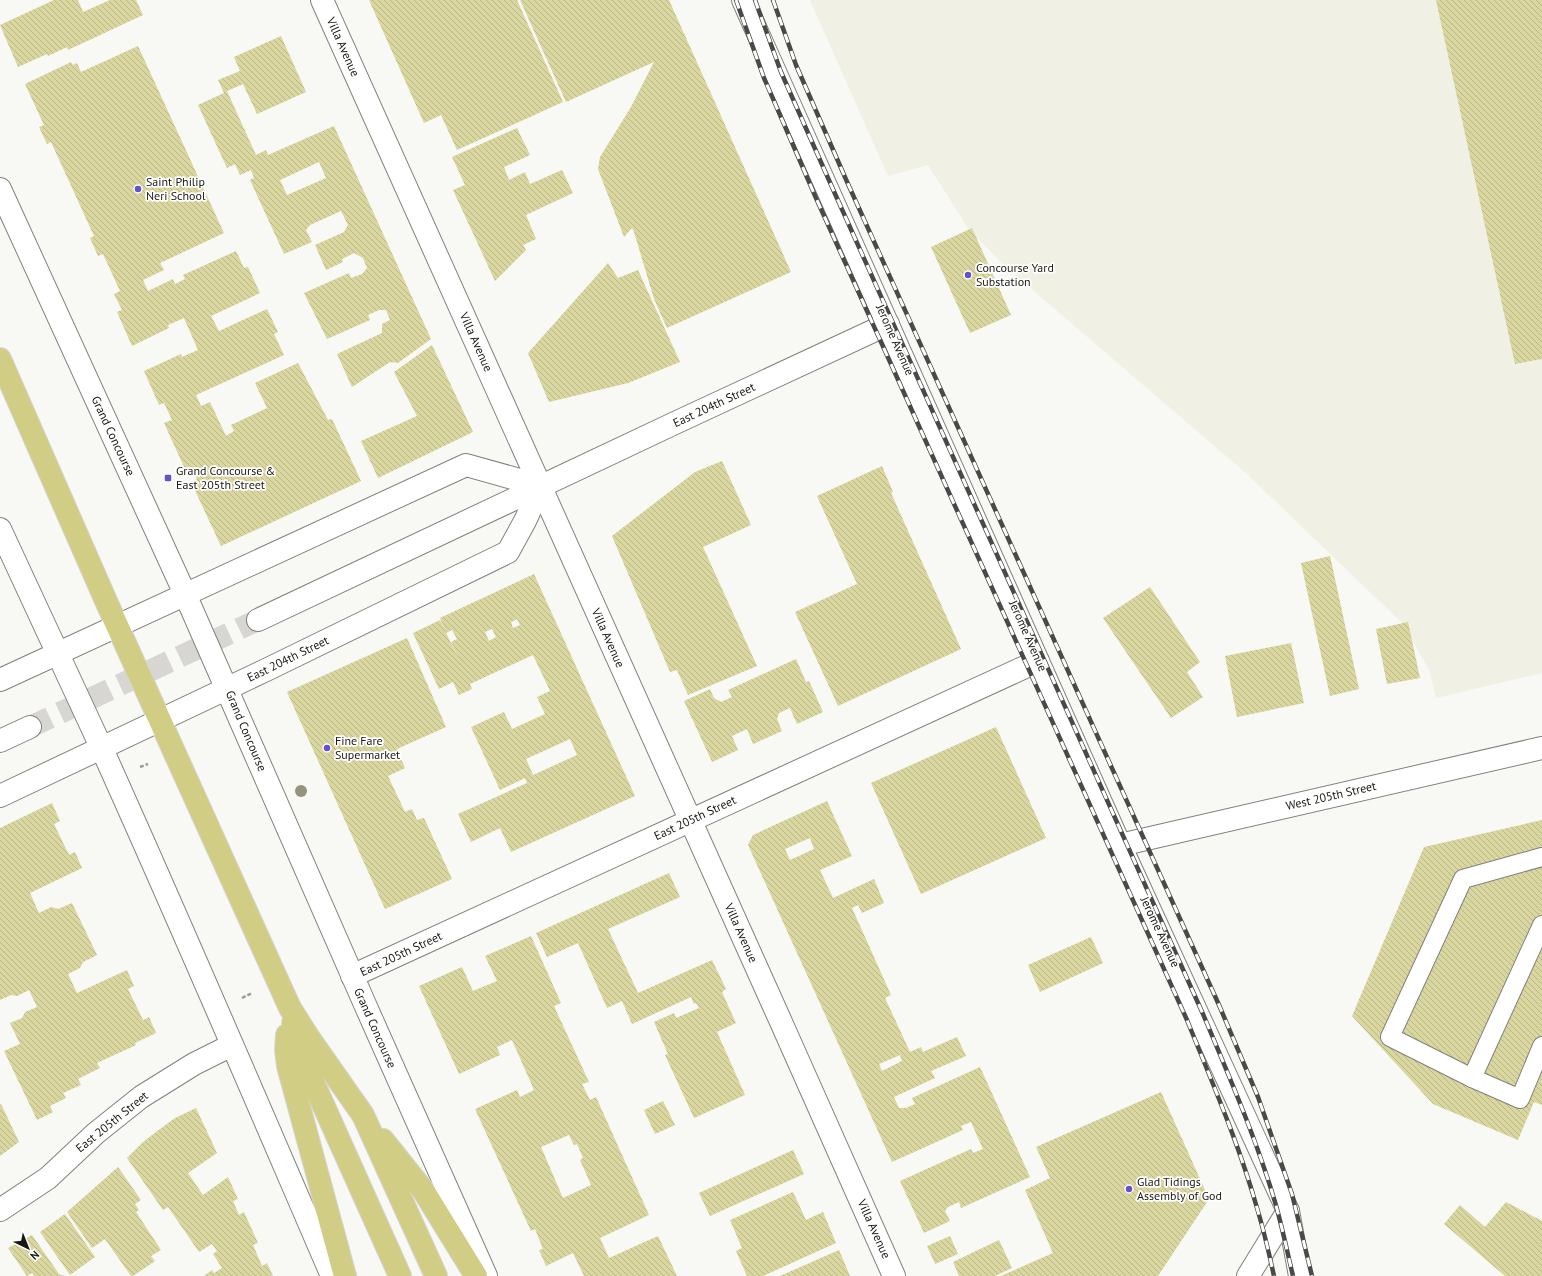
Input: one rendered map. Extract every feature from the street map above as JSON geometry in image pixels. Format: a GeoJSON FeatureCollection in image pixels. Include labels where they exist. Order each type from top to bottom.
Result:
{"type":"FeatureCollection","features":[{"type":"Feature","properties":{"kind":"main road"},"geometry":{"type":"LineString","coordinates":[[0,359],[117,625],[290,1008],[309,1038],[363,1115],[423,1190],[476,1276]]}},
{"type":"Feature","properties":{"kind":"main road"},"geometry":{"type":"LineString","coordinates":[[290,1008],[286,1050],[288,1066],[345,1276]]}},
{"type":"Feature","properties":{"kind":"main road"},"geometry":{"type":"LineString","coordinates":[[290,1008],[297,1044],[304,1062],[400,1276]]}},
{"type":"Feature","properties":{"kind":"main road"},"geometry":{"type":"LineString","coordinates":[[363,1115],[436,1276]]}},
{"type":"Feature","properties":{"kind":"street","name":"Villa Avenue"},"geometry":{"type":"LineString","coordinates":[[322,0],[691,820],[894,1276]]}},
{"type":"Feature","properties":{"kind":"street","name":"Jerome Avenue"},"geometry":{"type":"LineString","coordinates":[[743,0],[1120,845],[1288,1211],[1300,1276]]}},
{"type":"Feature","properties":{"kind":"street","name":"Grand Concourse"},"geometry":{"type":"LineString","coordinates":[[0,189],[185,594],[352,976],[486,1276]]}},
{"type":"Feature","properties":{"kind":"street","name":"East 204th Street"},"geometry":{"type":"LineString","coordinates":[[258,620],[888,324]]}},
{"type":"Feature","properties":{"kind":"street"},"geometry":{"type":"LineString","coordinates":[[0,680],[466,465],[541,486]]}},
{"type":"Feature","properties":{"kind":"street","name":"East 204th Street"},"geometry":{"type":"LineString","coordinates":[[0,796],[227,689],[508,552],[525,521],[541,486]]}},
{"type":"Feature","properties":{"kind":"street"},"geometry":{"type":"LineString","coordinates":[[0,530],[101,749],[332,1276]]}},
{"type":"Feature","properties":{"kind":"street","name":"East 205th Street"},"geometry":{"type":"LineString","coordinates":[[352,976],[1038,661]]}},
{"type":"Feature","properties":{"kind":"street"},"geometry":{"type":"LineString","coordinates":[[0,741],[30,727]]}},
{"type":"Feature","properties":{"kind":"street","name":"West 205th Street"},"geometry":{"type":"LineString","coordinates":[[1120,845],[1542,748]]}},
{"type":"Feature","properties":{"kind":"street","name":"East 205th Street"},"geometry":{"type":"LineString","coordinates":[[0,1210],[48,1178],[96,1132],[141,1097],[194,1064],[232,1046]]}},
{"type":"Feature","properties":{"kind":"street"},"geometry":{"type":"LineString","coordinates":[[1248,1276],[1288,1211]]}},
{"type":"Feature","properties":{"kind":"lane"},"geometry":{"type":"LineString","coordinates":[[1542,856],[1463,880],[1390,1036],[1472,1078],[1520,1099],[1542,1046]]}},
{"type":"Feature","properties":{"kind":"lane"},"geometry":{"type":"LineString","coordinates":[[1472,1078],[1542,925]]}},
{"type":"Feature","properties":{"kind":"path"},"geometry":{"type":"LineString","coordinates":[[239,1000],[252,992]]}},
{"type":"Feature","properties":{"kind":"shaded area"},"geometry":{"type":"Polygon","coordinates":[[[810,0],[1542,0],[1542,673],[1436,698],[1429,669],[1401,622],[1247,474],[1007,268],[970,231],[928,165],[888,176],[810,0]]]}},
{"type":"Feature","properties":{"kind":"building"},"geometry":{"type":"Polygon","coordinates":[[[54,0],[78,0],[83,12],[110,0],[136,0],[143,15],[68,50],[67,47],[18,67],[0,25],[54,0]]]}},
{"type":"Feature","properties":{"kind":"building"},"geometry":{"type":"Polygon","coordinates":[[[369,0],[517,0],[563,102],[457,150],[441,115],[424,123],[369,0]]]}},
{"type":"Feature","properties":{"kind":"building"},"geometry":{"type":"Polygon","coordinates":[[[520,0],[669,0],[791,272],[667,328],[654,299],[634,232],[632,228],[624,237],[598,169],[600,157],[631,107],[654,62],[566,102],[520,0]]]}},
{"type":"Feature","properties":{"kind":"building"},"geometry":{"type":"Polygon","coordinates":[[[1436,0],[1542,0],[1542,359],[1515,364],[1436,0]]]}},
{"type":"Feature","properties":{"kind":"building"},"geometry":{"type":"Polygon","coordinates":[[[281,36],[306,92],[257,114],[243,84],[227,91],[256,155],[266,150],[268,155],[334,126],[431,339],[398,363],[390,362],[352,387],[337,354],[382,333],[382,324],[390,320],[386,310],[379,310],[368,315],[370,320],[327,339],[304,293],[349,273],[351,278],[362,274],[367,268],[363,258],[354,253],[342,259],[343,262],[326,270],[315,245],[344,232],[348,225],[341,211],[310,225],[306,230],[312,242],[284,254],[250,180],[254,178],[251,170],[240,175],[235,164],[227,168],[198,105],[224,93],[218,80],[240,71],[234,57],[281,36]],[[319,162],[280,180],[287,195],[326,178],[319,162]]]}},
{"type":"Feature","properties":{"kind":"building"},"geometry":{"type":"Polygon","coordinates":[[[138,46],[224,233],[160,263],[164,270],[143,280],[148,291],[173,279],[175,284],[185,279],[183,275],[236,251],[244,268],[248,267],[260,293],[211,316],[219,331],[267,309],[278,332],[274,334],[284,355],[196,395],[201,406],[210,402],[226,436],[234,431],[231,425],[267,408],[255,383],[298,363],[328,420],[332,419],[361,481],[221,546],[191,482],[197,479],[191,467],[185,469],[164,423],[172,420],[164,403],[159,405],[144,371],[181,354],[182,357],[198,350],[184,318],[168,325],[169,328],[132,346],[117,312],[122,310],[114,294],[120,291],[103,254],[98,256],[90,238],[94,236],[51,142],[47,144],[39,127],[44,125],[25,84],[71,62],[73,65],[77,63],[81,72],[138,46]]]}},
{"type":"Feature","properties":{"kind":"building"},"geometry":{"type":"Polygon","coordinates":[[[517,128],[530,155],[504,167],[509,180],[525,172],[530,184],[562,170],[573,193],[526,215],[536,239],[523,245],[526,250],[495,281],[453,190],[465,185],[452,157],[517,128]]]}},
{"type":"Feature","properties":{"kind":"building","name":"Concourse Yard Substation"},"geometry":{"type":"Polygon","coordinates":[[[972,228],[1011,315],[970,333],[931,247],[972,228]]]}},
{"type":"Feature","properties":{"kind":"building"},"geometry":{"type":"Polygon","coordinates":[[[608,263],[618,278],[638,270],[680,362],[628,383],[549,402],[528,353],[608,263]]]}},
{"type":"Feature","properties":{"kind":"building"},"geometry":{"type":"Polygon","coordinates":[[[432,345],[473,432],[378,478],[361,441],[417,416],[394,372],[432,345]]]}},
{"type":"Feature","properties":{"kind":"building"},"geometry":{"type":"Polygon","coordinates":[[[722,461],[751,525],[703,547],[757,666],[688,695],[677,670],[670,672],[612,536],[695,472],[722,461]]]}},
{"type":"Feature","properties":{"kind":"building"},"geometry":{"type":"Polygon","coordinates":[[[882,466],[893,492],[891,493],[961,649],[838,706],[795,612],[857,584],[817,496],[882,466]]]}},
{"type":"Feature","properties":{"kind":"building"},"geometry":{"type":"Polygon","coordinates":[[[1330,556],[1359,689],[1330,696],[1301,563],[1330,556]]]}},
{"type":"Feature","properties":{"kind":"building"},"geometry":{"type":"Polygon","coordinates":[[[534,574],[635,796],[511,852],[500,828],[471,842],[458,814],[527,783],[525,778],[500,790],[471,727],[504,712],[512,729],[545,714],[537,697],[550,691],[533,655],[470,684],[472,689],[459,695],[453,682],[439,689],[413,633],[440,620],[445,630],[440,618],[534,574]],[[517,619],[511,622],[513,628],[520,625],[517,619]],[[492,629],[485,632],[489,641],[496,637],[492,629]],[[452,630],[446,633],[460,662],[451,642],[457,639],[452,630]],[[570,739],[526,759],[533,775],[577,755],[570,739]]]}},
{"type":"Feature","properties":{"kind":"building"},"geometry":{"type":"Polygon","coordinates":[[[1150,587],[1200,662],[1187,672],[1203,697],[1171,718],[1103,618],[1150,587]]]}},
{"type":"Feature","properties":{"kind":"building"},"geometry":{"type":"Polygon","coordinates":[[[1408,622],[1420,678],[1387,684],[1376,629],[1408,622]]]}},
{"type":"Feature","properties":{"kind":"building"},"geometry":{"type":"Polygon","coordinates":[[[407,638],[446,727],[397,749],[405,768],[388,776],[405,812],[412,809],[417,820],[424,818],[452,879],[385,909],[287,692],[407,638]]]}},
{"type":"Feature","properties":{"kind":"building"},"geometry":{"type":"Polygon","coordinates":[[[1291,643],[1304,703],[1237,717],[1225,656],[1291,643]]]}},
{"type":"Feature","properties":{"kind":"building"},"geometry":{"type":"Polygon","coordinates":[[[796,659],[806,682],[809,681],[823,712],[797,724],[790,708],[779,713],[777,719],[782,731],[753,744],[747,729],[732,736],[738,750],[712,762],[684,701],[710,689],[714,698],[721,702],[732,697],[728,690],[796,659]]]}},
{"type":"Feature","properties":{"kind":"building"},"geometry":{"type":"Polygon","coordinates":[[[996,727],[1046,838],[921,894],[871,783],[996,727]]]}},
{"type":"Feature","properties":{"kind":"building"},"geometry":{"type":"Polygon","coordinates":[[[827,801],[852,856],[820,870],[833,898],[874,879],[884,903],[862,913],[858,905],[852,908],[891,995],[885,998],[910,1052],[921,1047],[923,1052],[957,1037],[966,1056],[931,1071],[935,1078],[894,1097],[899,1108],[906,1108],[915,1104],[912,1098],[980,1067],[1030,1177],[961,1208],[959,1202],[948,1207],[945,1211],[950,1221],[924,1233],[900,1181],[971,1149],[973,1153],[983,1149],[971,1122],[961,1126],[963,1130],[892,1162],[748,845],[753,835],[827,801]],[[810,838],[785,849],[790,860],[814,849],[810,838]],[[900,1055],[879,1064],[882,1071],[902,1061],[900,1055]]]}},
{"type":"Feature","properties":{"kind":"building"},"geometry":{"type":"Polygon","coordinates":[[[52,803],[60,821],[54,824],[69,855],[75,852],[82,868],[30,893],[39,913],[51,907],[58,909],[72,903],[97,955],[83,962],[80,968],[68,974],[77,993],[127,970],[134,986],[128,989],[143,1020],[149,1017],[156,1033],[135,1043],[136,1045],[97,1063],[100,1068],[78,1079],[81,1085],[63,1093],[66,1098],[50,1106],[53,1112],[37,1120],[4,1051],[20,1044],[10,1023],[22,1018],[25,1012],[37,1007],[29,990],[17,996],[11,995],[0,1000],[0,828],[52,803]]]}},
{"type":"Feature","properties":{"kind":"building"},"geometry":{"type":"Polygon","coordinates":[[[1542,820],[1542,1105],[1534,1102],[1518,1140],[1433,1104],[1352,1016],[1424,847],[1542,820]]]}},
{"type":"Feature","properties":{"kind":"building"},"geometry":{"type":"Polygon","coordinates":[[[669,873],[680,897],[608,929],[638,993],[712,960],[726,989],[722,992],[736,1023],[717,1032],[745,1095],[694,1118],[665,1055],[668,1054],[654,1022],[674,1013],[676,1018],[699,1008],[696,1003],[694,1004],[691,997],[632,1024],[622,1001],[607,1008],[578,943],[547,957],[536,933],[669,873]]]}},
{"type":"Feature","properties":{"kind":"building"},"geometry":{"type":"Polygon","coordinates":[[[531,936],[561,1003],[554,1006],[589,1082],[582,1084],[590,1100],[596,1097],[649,1215],[600,1238],[609,1258],[658,1236],[677,1276],[584,1276],[573,1253],[546,1266],[539,1250],[543,1249],[535,1229],[531,1231],[475,1109],[517,1090],[520,1097],[534,1090],[512,1040],[497,1047],[500,1055],[459,1074],[419,986],[462,967],[473,991],[497,981],[485,956],[531,936]],[[569,1135],[541,1147],[563,1198],[591,1185],[580,1160],[583,1158],[577,1144],[574,1145],[569,1135]]]}},
{"type":"Feature","properties":{"kind":"building"},"geometry":{"type":"Polygon","coordinates":[[[1091,937],[1103,963],[1040,992],[1028,965],[1091,937]]]}},
{"type":"Feature","properties":{"kind":"building","name":"Glad Tidings Assembly of God"},"geometry":{"type":"Polygon","coordinates":[[[1161,1092],[1209,1199],[1158,1276],[1001,1276],[1053,1253],[1025,1190],[1050,1178],[1036,1147],[1161,1092]]]}},
{"type":"Feature","properties":{"kind":"building"},"geometry":{"type":"Polygon","coordinates":[[[663,1101],[675,1125],[655,1134],[644,1110],[663,1101]]]}},
{"type":"Feature","properties":{"kind":"building"},"geometry":{"type":"Polygon","coordinates":[[[1,1104],[19,1142],[0,1156],[0,1105],[1,1104]]]}},
{"type":"Feature","properties":{"kind":"building"},"geometry":{"type":"Polygon","coordinates":[[[196,1108],[217,1153],[188,1173],[203,1195],[228,1177],[238,1199],[233,1201],[239,1215],[244,1212],[258,1243],[253,1245],[262,1266],[267,1263],[273,1276],[204,1276],[212,1270],[214,1273],[222,1268],[213,1254],[217,1251],[212,1244],[199,1252],[168,1207],[163,1210],[127,1158],[143,1142],[175,1118],[196,1108]]]}},
{"type":"Feature","properties":{"kind":"building"},"geometry":{"type":"Polygon","coordinates":[[[793,1150],[804,1174],[710,1216],[699,1193],[793,1150]]]}},
{"type":"Feature","properties":{"kind":"building"},"geometry":{"type":"Polygon","coordinates":[[[118,1167],[141,1200],[135,1204],[139,1210],[136,1212],[161,1250],[151,1256],[155,1261],[133,1276],[131,1276],[105,1239],[92,1248],[67,1212],[118,1167]]]}},
{"type":"Feature","properties":{"kind":"building"},"geometry":{"type":"Polygon","coordinates":[[[793,1192],[806,1220],[823,1212],[836,1243],[763,1276],[747,1276],[736,1251],[742,1248],[730,1220],[793,1192]]]}},
{"type":"Feature","properties":{"kind":"building"},"geometry":{"type":"Polygon","coordinates":[[[1506,1202],[1542,1221],[1542,1276],[1505,1276],[1444,1224],[1460,1205],[1485,1227],[1506,1202]]]}},
{"type":"Feature","properties":{"kind":"building"},"geometry":{"type":"Polygon","coordinates":[[[65,1214],[95,1257],[70,1275],[40,1232],[65,1214]]]}},
{"type":"Feature","properties":{"kind":"building"},"geometry":{"type":"Polygon","coordinates":[[[32,1235],[59,1274],[65,1276],[34,1276],[32,1273],[27,1276],[8,1248],[32,1235]]]}},
{"type":"Feature","properties":{"kind":"building"},"geometry":{"type":"Polygon","coordinates":[[[950,1236],[958,1254],[935,1264],[927,1246],[950,1236]]]}},
{"type":"Feature","properties":{"kind":"building"},"geometry":{"type":"Polygon","coordinates":[[[999,1240],[1012,1268],[995,1276],[959,1276],[953,1262],[999,1240]]]}},
{"type":"Feature","properties":{"kind":"building"},"geometry":{"type":"Polygon","coordinates":[[[839,1250],[850,1276],[780,1276],[839,1250]]]}},
{"type":"Feature","properties":{"kind":"tunnel"},"geometry":{"type":"LineString","coordinates":[[30,727],[258,620]]}},
{"type":"Feature","properties":{"kind":"railway"},"geometry":{"type":"LineString","coordinates":[[736,0],[764,78],[816,198],[1187,1020],[1225,1113],[1242,1160],[1262,1225],[1274,1276]]}},
{"type":"Feature","properties":{"kind":"railway"},"geometry":{"type":"LineString","coordinates":[[755,0],[781,72],[1203,1014],[1242,1107],[1268,1178],[1278,1211],[1293,1276]]}},
{"type":"Feature","properties":{"kind":"railway"},"geometry":{"type":"LineString","coordinates":[[773,0],[796,65],[848,184],[1219,1005],[1258,1097],[1292,1194],[1312,1276]]}},
{"type":"Feature","properties":{"kind":"place","name":"Saint Philip Neri School"},"geometry":{"type":"Point","coordinates":[138,189]}},
{"type":"Feature","properties":{"kind":"place","name":"Concourse Yard Substation"},"geometry":{"type":"Point","coordinates":[968,275]}},
{"type":"Feature","properties":{"kind":"place","name":"Grand Concourse & East 205th Street"},"geometry":{"type":"Point","coordinates":[168,478]}},
{"type":"Feature","properties":{"kind":"place","name":"Fine Fare Supermarket"},"geometry":{"type":"Point","coordinates":[327,748]}},
{"type":"Feature","properties":{"kind":"place","name":"Glad Tidings Assembly of God"},"geometry":{"type":"Point","coordinates":[1129,1189]}}]}
